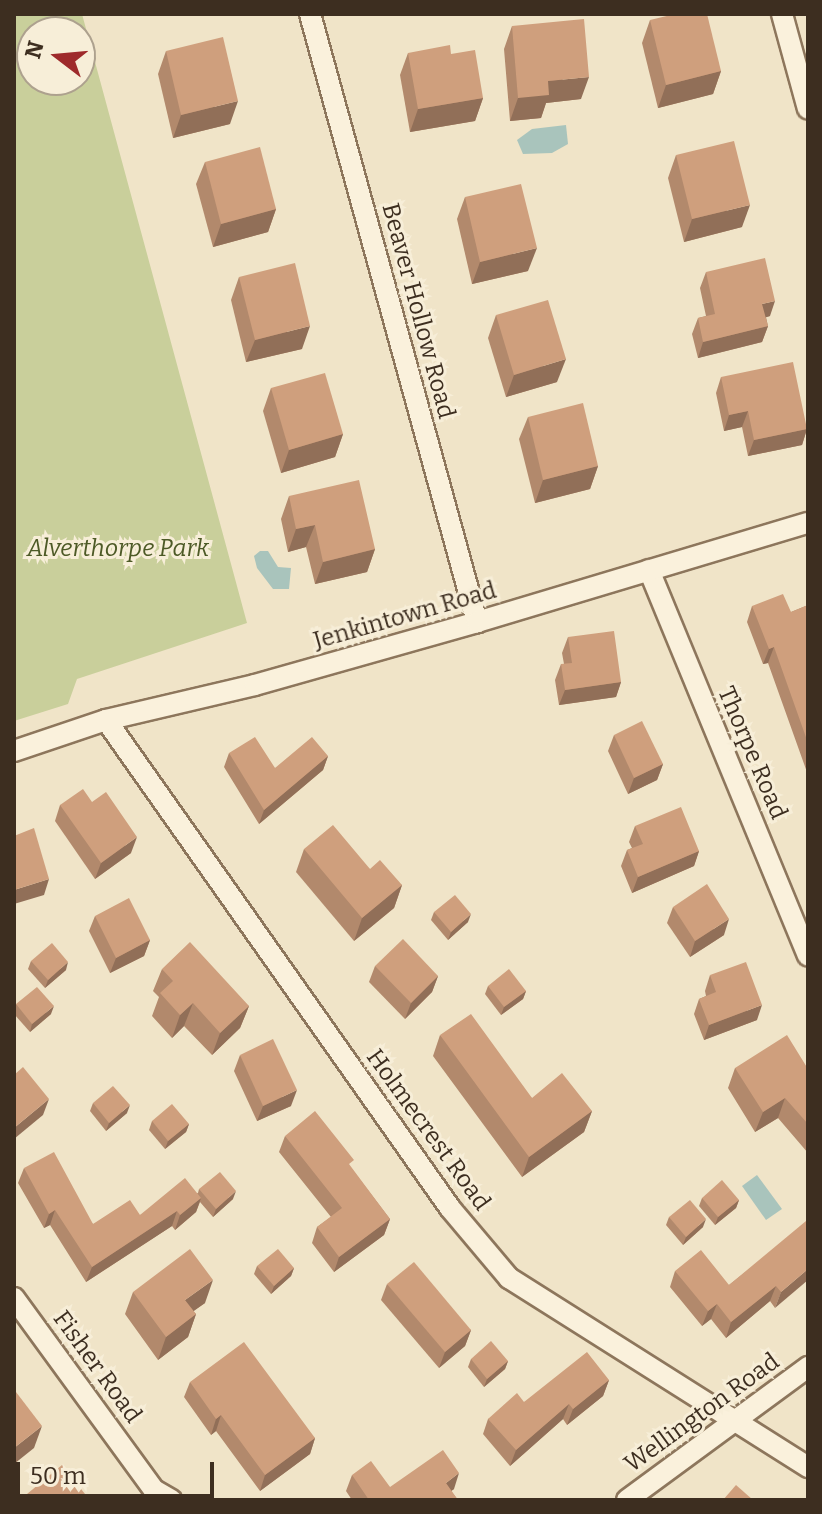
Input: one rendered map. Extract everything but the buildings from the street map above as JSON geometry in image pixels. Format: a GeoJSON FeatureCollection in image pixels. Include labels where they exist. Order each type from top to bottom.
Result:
{"type":"FeatureCollection","features":[{"type":"Feature","properties":{"kind":"street","name":"Beaver Hollow Road"},"geometry":{"type":"LineString","coordinates":[[310,14],[477,622]]}},
{"type":"Feature","properties":{"kind":"street"},"geometry":{"type":"LineString","coordinates":[[782,14],[808,109]]}},
{"type":"Feature","properties":{"kind":"street","name":"Jenkintown Road"},"geometry":{"type":"LineString","coordinates":[[14,751],[106,720],[255,685],[808,523]]}},
{"type":"Feature","properties":{"kind":"street","name":"Thorpe Road"},"geometry":{"type":"LineString","coordinates":[[649,570],[808,955]]}},
{"type":"Feature","properties":{"kind":"street","name":"Holmecrest Road"},"geometry":{"type":"LineString","coordinates":[[106,720],[450,1208],[509,1278],[808,1467]]}},
{"type":"Feature","properties":{"kind":"street","name":"Fisher Road"},"geometry":{"type":"LineString","coordinates":[[14,1298],[154,1490],[171,1500]]}},
{"type":"Feature","properties":{"kind":"street","name":"Wellington Road"},"geometry":{"type":"LineString","coordinates":[[627,1500],[808,1367]]}},
{"type":"Feature","properties":{"kind":"green space","name":"Alverthorpe Park"},"geometry":{"type":"Polygon","coordinates":[[[14,14],[82,14],[16,16],[16,96],[96,96],[96,66],[247,623],[77,679],[68,704],[14,721],[14,14]]]}},
{"type":"Feature","properties":{"kind":"water"},"geometry":{"type":"Polygon","coordinates":[[[566,125],[568,144],[552,153],[523,154],[517,140],[532,129],[566,125]]]}},
{"type":"Feature","properties":{"kind":"water"},"geometry":{"type":"Polygon","coordinates":[[[260,551],[268,551],[278,567],[291,568],[289,589],[273,589],[257,568],[254,556],[260,551]]]}},
{"type":"Feature","properties":{"kind":"water"},"geometry":{"type":"Polygon","coordinates":[[[757,1175],[782,1209],[766,1220],[742,1186],[757,1175]]]}}]}
